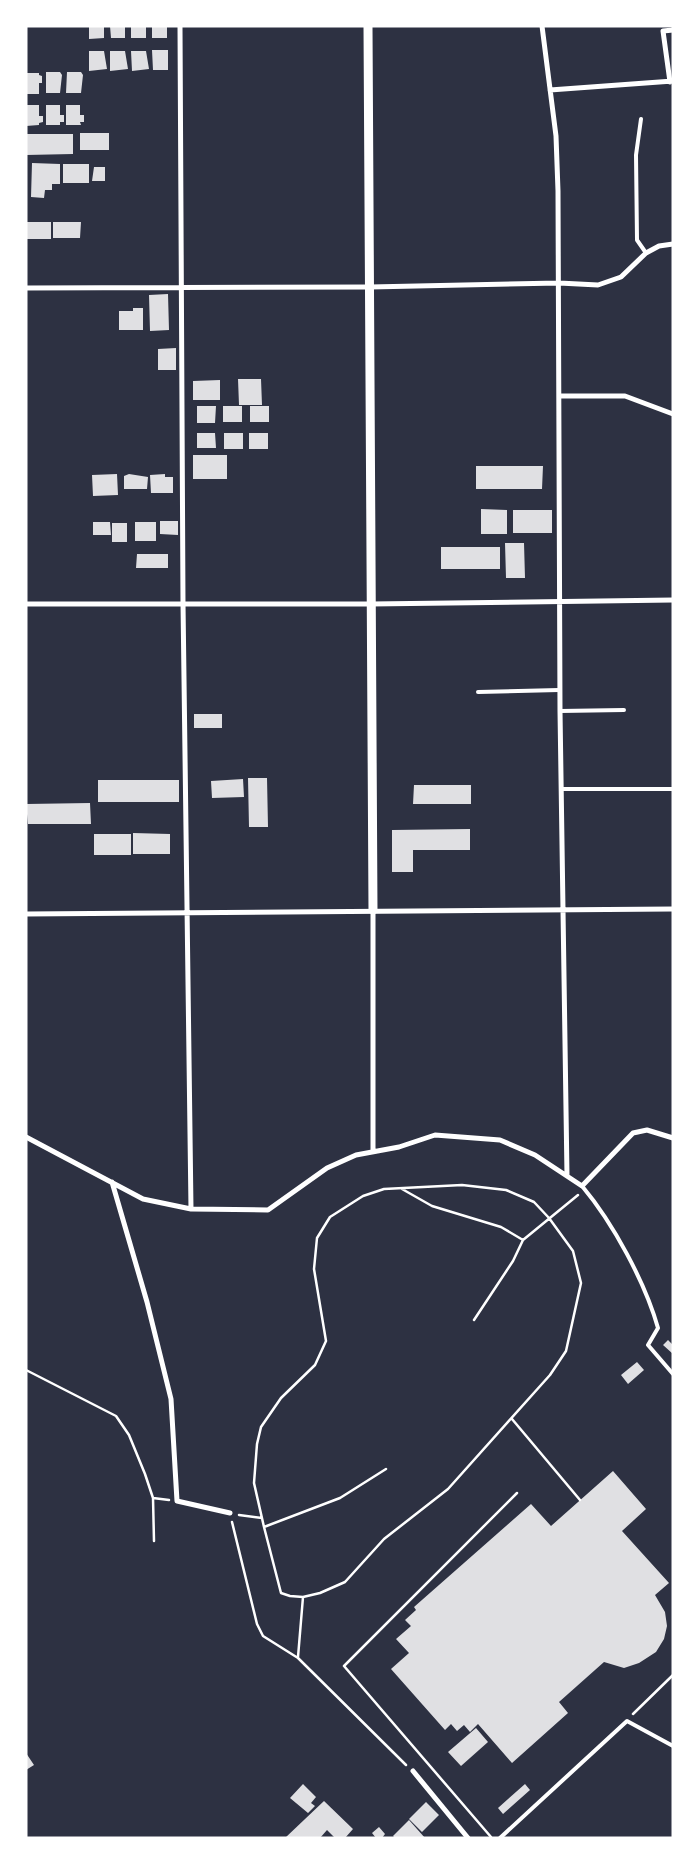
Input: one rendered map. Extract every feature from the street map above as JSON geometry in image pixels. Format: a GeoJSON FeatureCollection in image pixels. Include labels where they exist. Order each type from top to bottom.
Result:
{"type":"FeatureCollection","features":[{"type":"Feature","properties":{"kind":"street"},"geometry":{"type":"LineString","coordinates":[[180,26],[183,603],[191,1209]]}},
{"type":"Feature","properties":{"kind":"street"},"geometry":{"type":"LineString","coordinates":[[368,26],[374,1151]]}},
{"type":"Feature","properties":{"kind":"street"},"geometry":{"type":"LineString","coordinates":[[542,26],[556,145],[560,283],[559,602],[567,1175]]}},
{"type":"Feature","properties":{"kind":"street"},"geometry":{"type":"LineString","coordinates":[[550,90],[671,81],[663,31],[673,30]]}},
{"type":"Feature","properties":{"kind":"street"},"geometry":{"type":"LineString","coordinates":[[26,288],[370,287],[560,283],[598,285],[610,282],[621,276],[646,253],[659,246],[673,244]]}},
{"type":"Feature","properties":{"kind":"street"},"geometry":{"type":"LineString","coordinates":[[560,396],[625,396],[673,414]]}},
{"type":"Feature","properties":{"kind":"street"},"geometry":{"type":"LineString","coordinates":[[26,604],[370,604],[673,600]]}},
{"type":"Feature","properties":{"kind":"street"},"geometry":{"type":"LineString","coordinates":[[26,914],[673,909]]}},
{"type":"Feature","properties":{"kind":"street"},"geometry":{"type":"LineString","coordinates":[[26,1137],[143,1199],[191,1209],[268,1210],[326,1168],[356,1155],[399,1147],[436,1136],[500,1140],[535,1155],[584,1188],[633,1133],[646,1130],[673,1138]]}},
{"type":"Feature","properties":{"kind":"street"},"geometry":{"type":"LineString","coordinates":[[112,1182],[147,1302],[171,1399],[178,1501],[230,1514]]}},
{"type":"Feature","properties":{"kind":"street"},"geometry":{"type":"LineString","coordinates":[[413,1771],[468,1838]]}},
{"type":"Feature","properties":{"kind":"lane"},"geometry":{"type":"LineString","coordinates":[[641,119],[636,155],[637,240],[646,253]]}},
{"type":"Feature","properties":{"kind":"lane"},"geometry":{"type":"LineString","coordinates":[[478,692],[560,690]]}},
{"type":"Feature","properties":{"kind":"lane"},"geometry":{"type":"LineString","coordinates":[[560,711],[624,710]]}},
{"type":"Feature","properties":{"kind":"lane"},"geometry":{"type":"LineString","coordinates":[[561,789],[673,789]]}},
{"type":"Feature","properties":{"kind":"lane"},"geometry":{"type":"LineString","coordinates":[[584,1188],[614,1234],[650,1299],[658,1328],[648,1345],[673,1374]]}},
{"type":"Feature","properties":{"kind":"lane"},"geometry":{"type":"LineString","coordinates":[[500,1838],[627,1721],[673,1746]]}},
{"type":"Feature","properties":{"kind":"path"},"geometry":{"type":"LineString","coordinates":[[462,1185],[506,1190],[534,1202],[549,1218],[572,1251],[581,1284],[566,1351],[550,1375],[448,1489],[384,1539],[344,1582],[304,1597],[290,1596],[281,1592],[254,1484],[257,1444],[261,1427],[281,1398],[315,1366],[326,1341],[314,1269],[317,1238],[330,1217],[363,1196],[384,1189],[401,1188],[462,1185]]}},
{"type":"Feature","properties":{"kind":"path"},"geometry":{"type":"LineString","coordinates":[[401,1188],[432,1206],[501,1227],[523,1240]]}},
{"type":"Feature","properties":{"kind":"path"},"geometry":{"type":"LineString","coordinates":[[474,1320],[513,1261],[523,1240],[584,1188]]}},
{"type":"Feature","properties":{"kind":"path"},"geometry":{"type":"LineString","coordinates":[[26,1370],[116,1416],[128,1435],[153,1498],[154,1541]]}},
{"type":"Feature","properties":{"kind":"path"},"geometry":{"type":"LineString","coordinates":[[512,1418],[580,1500]]}},
{"type":"Feature","properties":{"kind":"path"},"geometry":{"type":"LineString","coordinates":[[264,1527],[340,1498],[386,1469]]}},
{"type":"Feature","properties":{"kind":"path"},"geometry":{"type":"LineString","coordinates":[[492,1838],[344,1666],[517,1493]]}},
{"type":"Feature","properties":{"kind":"path"},"geometry":{"type":"LineString","coordinates":[[153,1498],[178,1501]]}},
{"type":"Feature","properties":{"kind":"path"},"geometry":{"type":"LineString","coordinates":[[262,1518],[230,1514],[257,1624],[263,1636],[298,1658],[413,1771]]}},
{"type":"Feature","properties":{"kind":"path"},"geometry":{"type":"LineString","coordinates":[[298,1658],[304,1597]]}},
{"type":"Feature","properties":{"kind":"path"},"geometry":{"type":"LineString","coordinates":[[627,1721],[673,1675]]}},
{"type":"Feature","properties":{"kind":"building"},"geometry":{"type":"Polygon","coordinates":[[[89,26],[104,26],[104,38],[89,39],[89,26]]]}},
{"type":"Feature","properties":{"kind":"building"},"geometry":{"type":"Polygon","coordinates":[[[110,26],[125,26],[125,38],[111,38],[110,26]]]}},
{"type":"Feature","properties":{"kind":"building"},"geometry":{"type":"Polygon","coordinates":[[[131,26],[146,26],[146,38],[131,38],[131,26]]]}},
{"type":"Feature","properties":{"kind":"building"},"geometry":{"type":"Polygon","coordinates":[[[152,26],[167,26],[167,38],[152,38],[152,26]]]}},
{"type":"Feature","properties":{"kind":"building"},"geometry":{"type":"Polygon","coordinates":[[[152,50],[168,50],[168,70],[153,70],[152,50]]]}},
{"type":"Feature","properties":{"kind":"building"},"geometry":{"type":"Polygon","coordinates":[[[89,51],[104,51],[107,69],[89,71],[89,51]]]}},
{"type":"Feature","properties":{"kind":"building"},"geometry":{"type":"Polygon","coordinates":[[[110,51],[125,51],[128,69],[110,71],[110,51]]]}},
{"type":"Feature","properties":{"kind":"building"},"geometry":{"type":"Polygon","coordinates":[[[131,51],[146,51],[149,69],[132,71],[131,51]]]}},
{"type":"Feature","properties":{"kind":"building"},"geometry":{"type":"Polygon","coordinates":[[[46,72],[60,72],[62,75],[60,93],[46,93],[46,72]]]}},
{"type":"Feature","properties":{"kind":"building"},"geometry":{"type":"Polygon","coordinates":[[[67,72],[81,72],[83,75],[81,93],[66,93],[67,72]]]}},
{"type":"Feature","properties":{"kind":"building"},"geometry":{"type":"Polygon","coordinates":[[[26,73],[39,73],[42,76],[42,83],[39,83],[39,94],[26,94],[26,73]]]}},
{"type":"Feature","properties":{"kind":"building"},"geometry":{"type":"Polygon","coordinates":[[[26,105],[39,105],[39,116],[43,116],[43,122],[39,123],[39,125],[26,126],[26,105]]]}},
{"type":"Feature","properties":{"kind":"building"},"geometry":{"type":"Polygon","coordinates":[[[46,105],[60,105],[60,115],[64,115],[64,122],[60,122],[60,125],[46,125],[46,105]]]}},
{"type":"Feature","properties":{"kind":"building"},"geometry":{"type":"Polygon","coordinates":[[[66,105],[80,105],[80,115],[84,115],[84,122],[80,122],[81,125],[66,125],[66,105]]]}},
{"type":"Feature","properties":{"kind":"building"},"geometry":{"type":"Polygon","coordinates":[[[80,133],[109,133],[109,150],[80,150],[80,133]]]}},
{"type":"Feature","properties":{"kind":"building"},"geometry":{"type":"Polygon","coordinates":[[[26,134],[73,134],[73,154],[26,155],[26,134]]]}},
{"type":"Feature","properties":{"kind":"building"},"geometry":{"type":"Polygon","coordinates":[[[32,163],[60,164],[60,184],[52,184],[52,190],[45,190],[44,198],[31,197],[32,163]]]}},
{"type":"Feature","properties":{"kind":"building"},"geometry":{"type":"Polygon","coordinates":[[[63,164],[89,164],[89,183],[63,183],[63,164]]]}},
{"type":"Feature","properties":{"kind":"building"},"geometry":{"type":"Polygon","coordinates":[[[94,167],[105,167],[105,181],[92,181],[94,167]]]}},
{"type":"Feature","properties":{"kind":"building"},"geometry":{"type":"Polygon","coordinates":[[[27,222],[51,222],[51,239],[26,239],[27,222]]]}},
{"type":"Feature","properties":{"kind":"building"},"geometry":{"type":"Polygon","coordinates":[[[53,222],[81,222],[80,238],[53,238],[53,222]]]}},
{"type":"Feature","properties":{"kind":"building"},"geometry":{"type":"Polygon","coordinates":[[[168,294],[169,330],[150,331],[149,295],[168,294]]]}},
{"type":"Feature","properties":{"kind":"building"},"geometry":{"type":"Polygon","coordinates":[[[133,308],[143,308],[143,330],[119,330],[119,311],[133,311],[133,308]]]}},
{"type":"Feature","properties":{"kind":"building"},"geometry":{"type":"Polygon","coordinates":[[[176,348],[176,370],[158,370],[158,349],[176,348]]]}},
{"type":"Feature","properties":{"kind":"building"},"geometry":{"type":"Polygon","coordinates":[[[238,379],[261,379],[262,405],[239,405],[238,379]]]}},
{"type":"Feature","properties":{"kind":"building"},"geometry":{"type":"Polygon","coordinates":[[[220,380],[220,400],[193,400],[193,381],[220,380]]]}},
{"type":"Feature","properties":{"kind":"building"},"geometry":{"type":"Polygon","coordinates":[[[197,406],[216,406],[215,423],[197,423],[197,406]]]}},
{"type":"Feature","properties":{"kind":"building"},"geometry":{"type":"Polygon","coordinates":[[[223,406],[242,406],[242,422],[223,422],[223,406]]]}},
{"type":"Feature","properties":{"kind":"building"},"geometry":{"type":"Polygon","coordinates":[[[250,406],[269,406],[269,422],[250,422],[250,406]]]}},
{"type":"Feature","properties":{"kind":"building"},"geometry":{"type":"Polygon","coordinates":[[[197,433],[215,433],[216,448],[197,448],[197,433]]]}},
{"type":"Feature","properties":{"kind":"building"},"geometry":{"type":"Polygon","coordinates":[[[224,433],[243,433],[243,449],[224,449],[224,433]]]}},
{"type":"Feature","properties":{"kind":"building"},"geometry":{"type":"Polygon","coordinates":[[[249,433],[268,433],[268,449],[249,449],[249,433]]]}},
{"type":"Feature","properties":{"kind":"building"},"geometry":{"type":"Polygon","coordinates":[[[193,455],[227,455],[227,479],[193,479],[193,455]]]}},
{"type":"Feature","properties":{"kind":"building"},"geometry":{"type":"Polygon","coordinates":[[[476,466],[543,466],[542,489],[476,489],[476,466]]]}},
{"type":"Feature","properties":{"kind":"building"},"geometry":{"type":"Polygon","coordinates":[[[117,474],[118,495],[93,496],[92,475],[117,474]]]}},
{"type":"Feature","properties":{"kind":"building"},"geometry":{"type":"Polygon","coordinates":[[[129,474],[148,477],[147,489],[124,489],[124,476],[129,474]]]}},
{"type":"Feature","properties":{"kind":"building"},"geometry":{"type":"Polygon","coordinates":[[[165,474],[165,477],[173,477],[173,493],[151,493],[150,475],[165,474]]]}},
{"type":"Feature","properties":{"kind":"building"},"geometry":{"type":"Polygon","coordinates":[[[481,509],[507,510],[507,534],[481,534],[481,509]]]}},
{"type":"Feature","properties":{"kind":"building"},"geometry":{"type":"Polygon","coordinates":[[[513,510],[552,510],[552,533],[513,533],[513,510]]]}},
{"type":"Feature","properties":{"kind":"building"},"geometry":{"type":"Polygon","coordinates":[[[160,521],[178,521],[178,535],[160,534],[160,521]]]}},
{"type":"Feature","properties":{"kind":"building"},"geometry":{"type":"Polygon","coordinates":[[[93,522],[110,522],[111,535],[93,535],[93,522]]]}},
{"type":"Feature","properties":{"kind":"building"},"geometry":{"type":"Polygon","coordinates":[[[135,522],[156,522],[156,541],[135,541],[135,522]]]}},
{"type":"Feature","properties":{"kind":"building"},"geometry":{"type":"Polygon","coordinates":[[[112,523],[127,523],[127,542],[112,542],[112,523]]]}},
{"type":"Feature","properties":{"kind":"building"},"geometry":{"type":"Polygon","coordinates":[[[505,543],[524,543],[525,578],[506,578],[505,543]]]}},
{"type":"Feature","properties":{"kind":"building"},"geometry":{"type":"Polygon","coordinates":[[[441,547],[500,547],[500,569],[441,569],[441,547]]]}},
{"type":"Feature","properties":{"kind":"building"},"geometry":{"type":"Polygon","coordinates":[[[137,554],[168,554],[168,568],[136,568],[137,554]]]}},
{"type":"Feature","properties":{"kind":"building"},"geometry":{"type":"Polygon","coordinates":[[[194,714],[222,714],[222,728],[194,728],[194,714]]]}},
{"type":"Feature","properties":{"kind":"building"},"geometry":{"type":"Polygon","coordinates":[[[248,778],[267,778],[268,827],[249,827],[248,778]]]}},
{"type":"Feature","properties":{"kind":"building"},"geometry":{"type":"Polygon","coordinates":[[[243,779],[244,797],[212,798],[211,781],[243,779]]]}},
{"type":"Feature","properties":{"kind":"building"},"geometry":{"type":"Polygon","coordinates":[[[98,780],[179,780],[179,802],[98,802],[98,780]]]}},
{"type":"Feature","properties":{"kind":"building"},"geometry":{"type":"Polygon","coordinates":[[[414,785],[471,785],[471,804],[413,804],[414,785]]]}},
{"type":"Feature","properties":{"kind":"building"},"geometry":{"type":"Polygon","coordinates":[[[90,803],[91,824],[28,824],[26,804],[90,803]]]}},
{"type":"Feature","properties":{"kind":"building"},"geometry":{"type":"Polygon","coordinates":[[[470,829],[470,850],[413,850],[413,872],[392,872],[392,830],[470,829]]]}},
{"type":"Feature","properties":{"kind":"building"},"geometry":{"type":"Polygon","coordinates":[[[133,833],[170,834],[170,854],[133,854],[133,833]]]}},
{"type":"Feature","properties":{"kind":"building"},"geometry":{"type":"Polygon","coordinates":[[[94,834],[131,834],[131,855],[94,855],[94,834]]]}},
{"type":"Feature","properties":{"kind":"building"},"geometry":{"type":"Polygon","coordinates":[[[668,1340],[673,1345],[673,1354],[663,1345],[668,1340]]]}},
{"type":"Feature","properties":{"kind":"building"},"geometry":{"type":"Polygon","coordinates":[[[637,1362],[644,1370],[628,1384],[621,1375],[637,1362]]]}},
{"type":"Feature","properties":{"kind":"building"},"geometry":{"type":"Polygon","coordinates":[[[613,1471],[646,1509],[622,1531],[669,1583],[655,1595],[665,1612],[667,1626],[664,1639],[656,1652],[639,1663],[624,1668],[604,1662],[559,1702],[568,1713],[512,1763],[478,1724],[470,1732],[464,1725],[457,1731],[451,1724],[445,1730],[391,1669],[409,1653],[396,1639],[411,1626],[405,1620],[416,1610],[414,1607],[531,1504],[551,1526],[613,1471]]]}},
{"type":"Feature","properties":{"kind":"building"},"geometry":{"type":"Polygon","coordinates":[[[476,1728],[488,1742],[461,1766],[448,1752],[476,1728]]]}},
{"type":"Feature","properties":{"kind":"building"},"geometry":{"type":"Polygon","coordinates":[[[26,1753],[34,1765],[26,1770],[26,1753]]]}},
{"type":"Feature","properties":{"kind":"building"},"geometry":{"type":"Polygon","coordinates":[[[303,1784],[316,1797],[311,1803],[315,1806],[308,1813],[290,1798],[303,1784]]]}},
{"type":"Feature","properties":{"kind":"building"},"geometry":{"type":"Polygon","coordinates":[[[525,1784],[530,1790],[503,1814],[498,1808],[525,1784]]]}},
{"type":"Feature","properties":{"kind":"building"},"geometry":{"type":"Polygon","coordinates":[[[324,1801],[353,1829],[345,1838],[335,1838],[327,1830],[320,1838],[285,1838],[324,1801]]]}},
{"type":"Feature","properties":{"kind":"building"},"geometry":{"type":"Polygon","coordinates":[[[426,1802],[439,1815],[422,1832],[409,1819],[426,1802]]]}},
{"type":"Feature","properties":{"kind":"building"},"geometry":{"type":"Polygon","coordinates":[[[409,1820],[425,1838],[395,1838],[393,1836],[409,1820]]]}},
{"type":"Feature","properties":{"kind":"building"},"geometry":{"type":"Polygon","coordinates":[[[379,1827],[385,1834],[382,1838],[376,1838],[372,1833],[379,1827]]]}}]}
